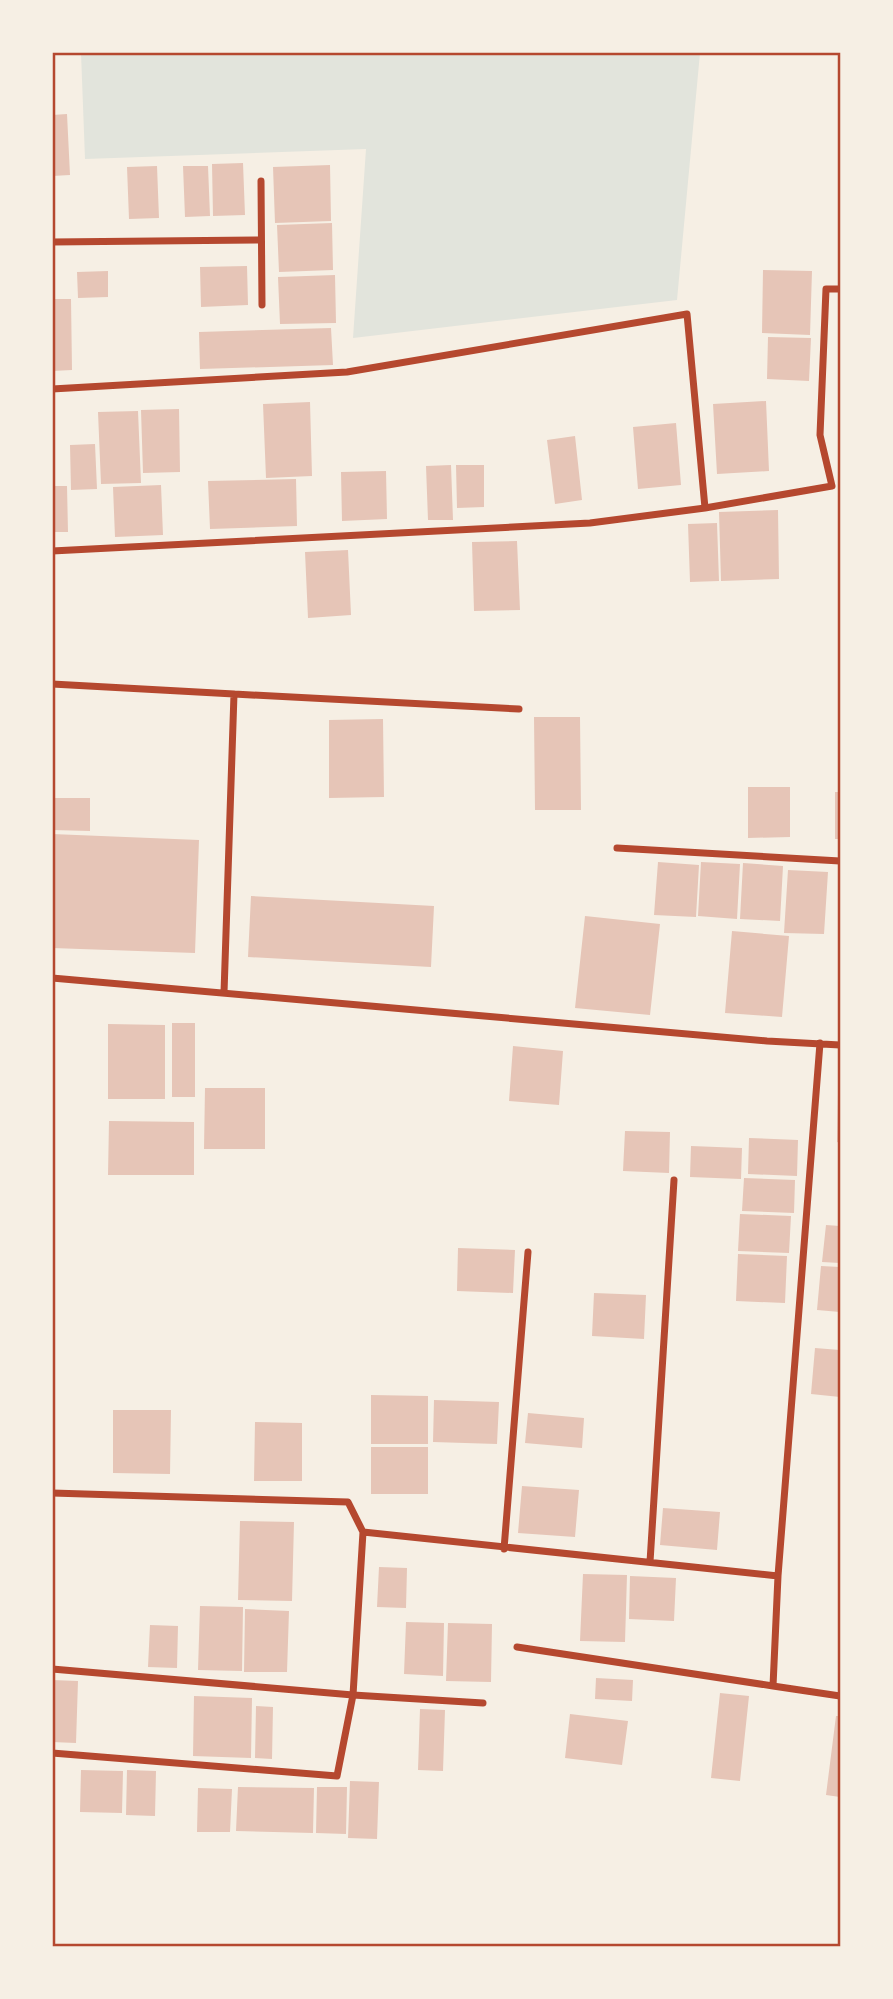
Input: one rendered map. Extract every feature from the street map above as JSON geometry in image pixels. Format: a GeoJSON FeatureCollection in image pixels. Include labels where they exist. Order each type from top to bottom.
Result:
{"type":"FeatureCollection","features":[{"type":"Feature","properties":{"kind":"street"},"geometry":{"type":"LineString","coordinates":[[261,181],[262,304]]}},
{"type":"Feature","properties":{"kind":"street"},"geometry":{"type":"LineString","coordinates":[[52,242],[261,240]]}},
{"type":"Feature","properties":{"kind":"street"},"geometry":{"type":"LineString","coordinates":[[841,289],[826,289],[820,435],[832,486],[841,494]]}},
{"type":"Feature","properties":{"kind":"street"},"geometry":{"type":"LineString","coordinates":[[52,389],[346,373],[687,314],[705,508]]}},
{"type":"Feature","properties":{"kind":"street"},"geometry":{"type":"LineString","coordinates":[[52,551],[590,523],[705,508],[832,486]]}},
{"type":"Feature","properties":{"kind":"street"},"geometry":{"type":"LineString","coordinates":[[52,684],[519,709]]}},
{"type":"Feature","properties":{"kind":"street"},"geometry":{"type":"LineString","coordinates":[[224,993],[234,694]]}},
{"type":"Feature","properties":{"kind":"street"},"geometry":{"type":"LineString","coordinates":[[617,848],[841,861]]}},
{"type":"Feature","properties":{"kind":"street"},"geometry":{"type":"LineString","coordinates":[[52,978],[767,1041],[841,1045]]}},
{"type":"Feature","properties":{"kind":"street"},"geometry":{"type":"LineString","coordinates":[[773,1686],[778,1576],[820,1043]]}},
{"type":"Feature","properties":{"kind":"street"},"geometry":{"type":"LineString","coordinates":[[650,1562],[674,1180]]}},
{"type":"Feature","properties":{"kind":"street"},"geometry":{"type":"LineString","coordinates":[[504,1549],[528,1252]]}},
{"type":"Feature","properties":{"kind":"street"},"geometry":{"type":"LineString","coordinates":[[52,1493],[348,1502],[363,1532],[353,1695],[337,1776],[52,1753]]}},
{"type":"Feature","properties":{"kind":"street"},"geometry":{"type":"LineString","coordinates":[[363,1532],[778,1576]]}},
{"type":"Feature","properties":{"kind":"street"},"geometry":{"type":"LineString","coordinates":[[517,1647],[841,1696]]}},
{"type":"Feature","properties":{"kind":"street"},"geometry":{"type":"LineString","coordinates":[[52,1669],[353,1695],[483,1703]]}},
{"type":"Feature","properties":{"kind":"shaded area"},"geometry":{"type":"Polygon","coordinates":[[[81,53],[700,53],[677,300],[353,338],[366,149],[85,159],[81,53]]]}},
{"type":"Feature","properties":{"kind":"building"},"geometry":{"type":"Polygon","coordinates":[[[67,114],[70,175],[52,176],[52,115],[67,114]]]}},
{"type":"Feature","properties":{"kind":"building"},"geometry":{"type":"Polygon","coordinates":[[[243,163],[245,215],[213,216],[212,164],[243,163]]]}},
{"type":"Feature","properties":{"kind":"building"},"geometry":{"type":"Polygon","coordinates":[[[330,165],[331,221],[275,223],[273,167],[330,165]]]}},
{"type":"Feature","properties":{"kind":"building"},"geometry":{"type":"Polygon","coordinates":[[[157,166],[159,218],[129,219],[127,167],[157,166]]]}},
{"type":"Feature","properties":{"kind":"building"},"geometry":{"type":"Polygon","coordinates":[[[183,166],[208,166],[210,216],[185,217],[183,166]]]}},
{"type":"Feature","properties":{"kind":"building"},"geometry":{"type":"Polygon","coordinates":[[[332,223],[333,270],[279,272],[277,225],[332,223]]]}},
{"type":"Feature","properties":{"kind":"building"},"geometry":{"type":"Polygon","coordinates":[[[247,266],[248,305],[201,307],[200,267],[247,266]]]}},
{"type":"Feature","properties":{"kind":"building"},"geometry":{"type":"Polygon","coordinates":[[[763,270],[812,271],[810,335],[762,333],[763,270]]]}},
{"type":"Feature","properties":{"kind":"building"},"geometry":{"type":"Polygon","coordinates":[[[108,271],[108,297],[78,298],[77,272],[108,271]]]}},
{"type":"Feature","properties":{"kind":"building"},"geometry":{"type":"Polygon","coordinates":[[[335,275],[336,323],[280,324],[278,277],[335,275]]]}},
{"type":"Feature","properties":{"kind":"building"},"geometry":{"type":"Polygon","coordinates":[[[52,299],[71,299],[72,370],[52,371],[52,299]]]}},
{"type":"Feature","properties":{"kind":"building"},"geometry":{"type":"Polygon","coordinates":[[[331,328],[333,365],[200,369],[199,332],[331,328]]]}},
{"type":"Feature","properties":{"kind":"building"},"geometry":{"type":"Polygon","coordinates":[[[768,337],[811,338],[809,381],[767,379],[768,337]]]}},
{"type":"Feature","properties":{"kind":"building"},"geometry":{"type":"Polygon","coordinates":[[[766,401],[769,471],[717,474],[713,404],[766,401]]]}},
{"type":"Feature","properties":{"kind":"building"},"geometry":{"type":"Polygon","coordinates":[[[310,402],[312,476],[266,478],[263,404],[310,402]]]}},
{"type":"Feature","properties":{"kind":"building"},"geometry":{"type":"Polygon","coordinates":[[[179,409],[180,472],[143,473],[141,410],[179,409]]]}},
{"type":"Feature","properties":{"kind":"building"},"geometry":{"type":"Polygon","coordinates":[[[138,411],[141,483],[101,484],[98,412],[138,411]]]}},
{"type":"Feature","properties":{"kind":"building"},"geometry":{"type":"Polygon","coordinates":[[[676,423],[681,485],[638,489],[633,427],[676,423]]]}},
{"type":"Feature","properties":{"kind":"building"},"geometry":{"type":"Polygon","coordinates":[[[575,436],[582,500],[555,504],[547,440],[575,436]]]}},
{"type":"Feature","properties":{"kind":"building"},"geometry":{"type":"Polygon","coordinates":[[[95,444],[97,489],[71,490],[70,445],[95,444]]]}},
{"type":"Feature","properties":{"kind":"building"},"geometry":{"type":"Polygon","coordinates":[[[451,465],[453,520],[428,520],[426,466],[451,465]]]}},
{"type":"Feature","properties":{"kind":"building"},"geometry":{"type":"Polygon","coordinates":[[[456,465],[484,465],[484,507],[457,508],[456,465]]]}},
{"type":"Feature","properties":{"kind":"building"},"geometry":{"type":"Polygon","coordinates":[[[386,471],[387,519],[342,521],[341,472],[386,471]]]}},
{"type":"Feature","properties":{"kind":"building"},"geometry":{"type":"Polygon","coordinates":[[[296,479],[297,526],[210,529],[208,481],[296,479]]]}},
{"type":"Feature","properties":{"kind":"building"},"geometry":{"type":"Polygon","coordinates":[[[161,485],[163,535],[115,537],[113,487],[161,485]]]}},
{"type":"Feature","properties":{"kind":"building"},"geometry":{"type":"Polygon","coordinates":[[[52,486],[67,486],[68,532],[52,532],[52,486]]]}},
{"type":"Feature","properties":{"kind":"building"},"geometry":{"type":"Polygon","coordinates":[[[778,510],[779,579],[721,581],[719,512],[778,510]]]}},
{"type":"Feature","properties":{"kind":"building"},"geometry":{"type":"Polygon","coordinates":[[[717,523],[719,581],[690,582],[688,524],[717,523]]]}},
{"type":"Feature","properties":{"kind":"building"},"geometry":{"type":"Polygon","coordinates":[[[517,541],[520,610],[474,611],[472,542],[517,541]]]}},
{"type":"Feature","properties":{"kind":"building"},"geometry":{"type":"Polygon","coordinates":[[[348,550],[351,615],[308,618],[305,552],[348,550]]]}},
{"type":"Feature","properties":{"kind":"building"},"geometry":{"type":"Polygon","coordinates":[[[534,717],[580,717],[581,810],[535,810],[534,717]]]}},
{"type":"Feature","properties":{"kind":"building"},"geometry":{"type":"Polygon","coordinates":[[[383,719],[384,797],[329,798],[329,720],[383,719]]]}},
{"type":"Feature","properties":{"kind":"building"},"geometry":{"type":"Polygon","coordinates":[[[748,787],[790,787],[790,837],[748,838],[748,787]]]}},
{"type":"Feature","properties":{"kind":"building"},"geometry":{"type":"Polygon","coordinates":[[[835,792],[840,792],[840,839],[835,839],[835,792]]]}},
{"type":"Feature","properties":{"kind":"building"},"geometry":{"type":"Polygon","coordinates":[[[52,798],[90,798],[90,831],[52,830],[52,798]]]}},
{"type":"Feature","properties":{"kind":"building"},"geometry":{"type":"Polygon","coordinates":[[[52,834],[199,840],[195,953],[52,948],[52,834]]]}},
{"type":"Feature","properties":{"kind":"building"},"geometry":{"type":"Polygon","coordinates":[[[658,862],[699,865],[696,917],[654,915],[658,862]]]}},
{"type":"Feature","properties":{"kind":"building"},"geometry":{"type":"Polygon","coordinates":[[[701,862],[740,864],[737,919],[698,916],[701,862]]]}},
{"type":"Feature","properties":{"kind":"building"},"geometry":{"type":"Polygon","coordinates":[[[743,863],[783,866],[780,921],[740,919],[743,863]]]}},
{"type":"Feature","properties":{"kind":"building"},"geometry":{"type":"Polygon","coordinates":[[[788,870],[828,872],[824,934],[784,933],[788,870]]]}},
{"type":"Feature","properties":{"kind":"building"},"geometry":{"type":"Polygon","coordinates":[[[251,896],[434,906],[431,967],[248,957],[251,896]]]}},
{"type":"Feature","properties":{"kind":"building"},"geometry":{"type":"Polygon","coordinates":[[[585,916],[660,924],[650,1015],[575,1008],[585,916]]]}},
{"type":"Feature","properties":{"kind":"building"},"geometry":{"type":"Polygon","coordinates":[[[732,931],[789,936],[782,1017],[725,1013],[732,931]]]}},
{"type":"Feature","properties":{"kind":"building"},"geometry":{"type":"Polygon","coordinates":[[[172,1023],[195,1023],[195,1097],[172,1097],[172,1023]]]}},
{"type":"Feature","properties":{"kind":"building"},"geometry":{"type":"Polygon","coordinates":[[[108,1024],[165,1025],[165,1099],[108,1099],[108,1024]]]}},
{"type":"Feature","properties":{"kind":"building"},"geometry":{"type":"Polygon","coordinates":[[[513,1046],[563,1051],[559,1105],[509,1101],[513,1046]]]}},
{"type":"Feature","properties":{"kind":"building"},"geometry":{"type":"Polygon","coordinates":[[[205,1088],[265,1088],[265,1149],[204,1149],[205,1088]]]}},
{"type":"Feature","properties":{"kind":"building"},"geometry":{"type":"Polygon","coordinates":[[[840,1094],[840,1143],[837,1142],[840,1094]]]}},
{"type":"Feature","properties":{"kind":"building"},"geometry":{"type":"Polygon","coordinates":[[[109,1121],[194,1122],[194,1175],[108,1175],[109,1121]]]}},
{"type":"Feature","properties":{"kind":"building"},"geometry":{"type":"Polygon","coordinates":[[[625,1131],[670,1132],[669,1173],[623,1171],[625,1131]]]}},
{"type":"Feature","properties":{"kind":"building"},"geometry":{"type":"Polygon","coordinates":[[[749,1138],[798,1140],[797,1176],[748,1174],[749,1138]]]}},
{"type":"Feature","properties":{"kind":"building"},"geometry":{"type":"Polygon","coordinates":[[[691,1146],[742,1148],[741,1179],[690,1177],[691,1146]]]}},
{"type":"Feature","properties":{"kind":"building"},"geometry":{"type":"Polygon","coordinates":[[[744,1178],[795,1180],[794,1213],[742,1211],[744,1178]]]}},
{"type":"Feature","properties":{"kind":"building"},"geometry":{"type":"Polygon","coordinates":[[[740,1214],[791,1216],[789,1253],[738,1251],[740,1214]]]}},
{"type":"Feature","properties":{"kind":"building"},"geometry":{"type":"Polygon","coordinates":[[[826,1225],[840,1226],[840,1263],[822,1262],[826,1225]]]}},
{"type":"Feature","properties":{"kind":"building"},"geometry":{"type":"Polygon","coordinates":[[[458,1248],[515,1250],[513,1293],[457,1291],[458,1248]]]}},
{"type":"Feature","properties":{"kind":"building"},"geometry":{"type":"Polygon","coordinates":[[[738,1254],[787,1256],[785,1303],[736,1301],[738,1254]]]}},
{"type":"Feature","properties":{"kind":"building"},"geometry":{"type":"Polygon","coordinates":[[[821,1266],[840,1267],[840,1312],[817,1310],[821,1266]]]}},
{"type":"Feature","properties":{"kind":"building"},"geometry":{"type":"Polygon","coordinates":[[[594,1293],[646,1295],[644,1339],[592,1336],[594,1293]]]}},
{"type":"Feature","properties":{"kind":"building"},"geometry":{"type":"Polygon","coordinates":[[[815,1348],[840,1350],[840,1397],[811,1394],[815,1348]]]}},
{"type":"Feature","properties":{"kind":"building"},"geometry":{"type":"Polygon","coordinates":[[[371,1395],[428,1396],[428,1444],[371,1444],[371,1395]]]}},
{"type":"Feature","properties":{"kind":"building"},"geometry":{"type":"Polygon","coordinates":[[[434,1400],[499,1402],[497,1444],[433,1442],[434,1400]]]}},
{"type":"Feature","properties":{"kind":"building"},"geometry":{"type":"Polygon","coordinates":[[[113,1410],[171,1410],[170,1474],[113,1473],[113,1410]]]}},
{"type":"Feature","properties":{"kind":"building"},"geometry":{"type":"Polygon","coordinates":[[[528,1413],[584,1418],[582,1448],[525,1443],[528,1413]]]}},
{"type":"Feature","properties":{"kind":"building"},"geometry":{"type":"Polygon","coordinates":[[[255,1422],[302,1423],[302,1481],[254,1481],[255,1422]]]}},
{"type":"Feature","properties":{"kind":"building"},"geometry":{"type":"Polygon","coordinates":[[[371,1447],[428,1447],[428,1494],[371,1494],[371,1447]]]}},
{"type":"Feature","properties":{"kind":"building"},"geometry":{"type":"Polygon","coordinates":[[[522,1486],[579,1490],[575,1537],[518,1533],[522,1486]]]}},
{"type":"Feature","properties":{"kind":"building"},"geometry":{"type":"Polygon","coordinates":[[[663,1508],[720,1512],[717,1550],[660,1545],[663,1508]]]}},
{"type":"Feature","properties":{"kind":"building"},"geometry":{"type":"Polygon","coordinates":[[[240,1521],[294,1522],[292,1601],[238,1600],[240,1521]]]}},
{"type":"Feature","properties":{"kind":"building"},"geometry":{"type":"Polygon","coordinates":[[[379,1567],[407,1568],[406,1608],[377,1607],[379,1567]]]}},
{"type":"Feature","properties":{"kind":"building"},"geometry":{"type":"Polygon","coordinates":[[[583,1574],[627,1575],[625,1642],[580,1641],[583,1574]]]}},
{"type":"Feature","properties":{"kind":"building"},"geometry":{"type":"Polygon","coordinates":[[[630,1576],[676,1578],[674,1621],[629,1619],[630,1576]]]}},
{"type":"Feature","properties":{"kind":"building"},"geometry":{"type":"Polygon","coordinates":[[[200,1606],[243,1607],[242,1671],[198,1670],[200,1606]]]}},
{"type":"Feature","properties":{"kind":"building"},"geometry":{"type":"Polygon","coordinates":[[[245,1609],[289,1611],[287,1672],[244,1672],[245,1609]]]}},
{"type":"Feature","properties":{"kind":"building"},"geometry":{"type":"Polygon","coordinates":[[[406,1622],[444,1623],[443,1676],[404,1674],[406,1622]]]}},
{"type":"Feature","properties":{"kind":"building"},"geometry":{"type":"Polygon","coordinates":[[[448,1623],[492,1624],[491,1682],[446,1681],[448,1623]]]}},
{"type":"Feature","properties":{"kind":"building"},"geometry":{"type":"Polygon","coordinates":[[[150,1625],[178,1626],[177,1668],[148,1667],[150,1625]]]}},
{"type":"Feature","properties":{"kind":"building"},"geometry":{"type":"Polygon","coordinates":[[[596,1678],[633,1680],[632,1701],[595,1699],[596,1678]]]}},
{"type":"Feature","properties":{"kind":"building"},"geometry":{"type":"Polygon","coordinates":[[[52,1680],[78,1681],[76,1743],[52,1742],[52,1680]]]}},
{"type":"Feature","properties":{"kind":"building"},"geometry":{"type":"Polygon","coordinates":[[[720,1693],[749,1696],[740,1781],[711,1778],[720,1693]]]}},
{"type":"Feature","properties":{"kind":"building"},"geometry":{"type":"Polygon","coordinates":[[[194,1696],[252,1698],[251,1758],[193,1756],[194,1696]]]}},
{"type":"Feature","properties":{"kind":"building"},"geometry":{"type":"Polygon","coordinates":[[[256,1706],[273,1707],[272,1759],[255,1758],[256,1706]]]}},
{"type":"Feature","properties":{"kind":"building"},"geometry":{"type":"Polygon","coordinates":[[[420,1709],[445,1710],[443,1771],[418,1770],[420,1709]]]}},
{"type":"Feature","properties":{"kind":"building"},"geometry":{"type":"Polygon","coordinates":[[[570,1714],[628,1721],[622,1765],[565,1758],[570,1714]]]}},
{"type":"Feature","properties":{"kind":"building"},"geometry":{"type":"Polygon","coordinates":[[[836,1716],[840,1716],[840,1797],[826,1795],[836,1716]]]}},
{"type":"Feature","properties":{"kind":"building"},"geometry":{"type":"Polygon","coordinates":[[[81,1770],[123,1771],[122,1813],[80,1812],[81,1770]]]}},
{"type":"Feature","properties":{"kind":"building"},"geometry":{"type":"Polygon","coordinates":[[[127,1770],[156,1771],[155,1816],[126,1815],[127,1770]]]}},
{"type":"Feature","properties":{"kind":"building"},"geometry":{"type":"Polygon","coordinates":[[[350,1781],[379,1782],[377,1839],[348,1838],[350,1781]]]}},
{"type":"Feature","properties":{"kind":"building"},"geometry":{"type":"Polygon","coordinates":[[[238,1787],[314,1788],[313,1833],[236,1831],[238,1787]]]}},
{"type":"Feature","properties":{"kind":"building"},"geometry":{"type":"Polygon","coordinates":[[[317,1787],[347,1787],[346,1834],[316,1833],[317,1787]]]}},
{"type":"Feature","properties":{"kind":"building"},"geometry":{"type":"Polygon","coordinates":[[[198,1788],[232,1789],[230,1832],[197,1832],[198,1788]]]}}]}
